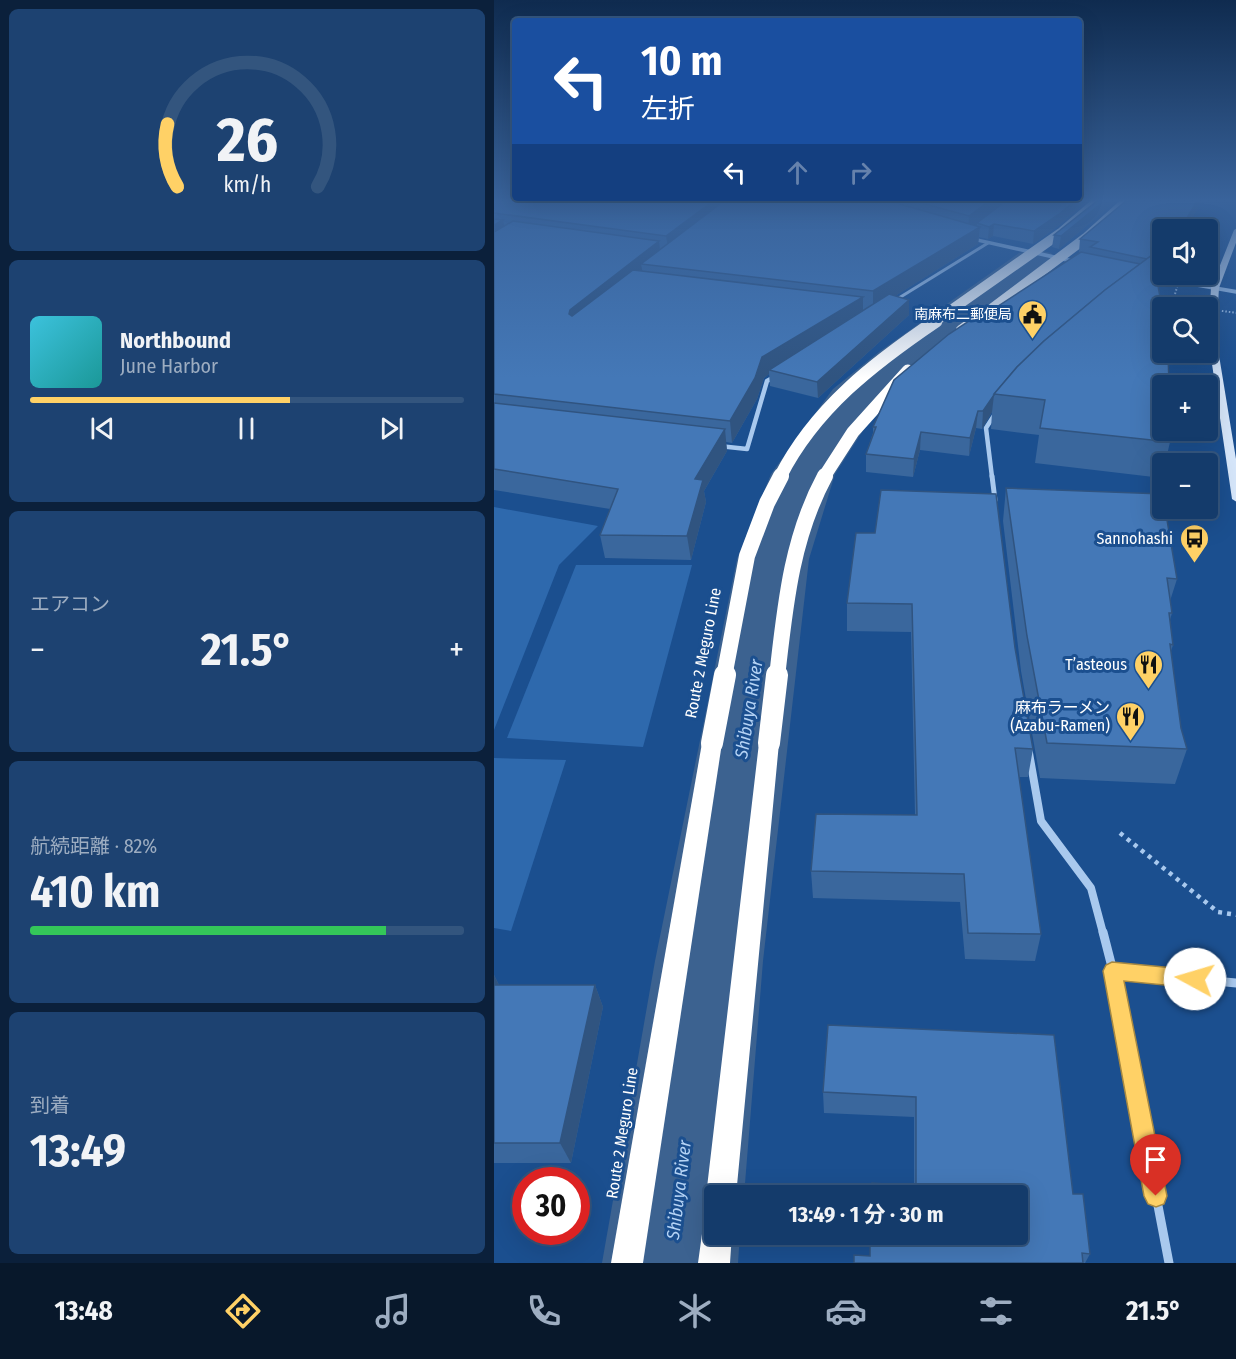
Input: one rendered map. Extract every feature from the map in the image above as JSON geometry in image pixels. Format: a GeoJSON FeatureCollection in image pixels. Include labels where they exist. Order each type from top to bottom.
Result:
{"type":"FeatureCollection","features":[{"type":"Feature","properties":{"kind":"highway","name":"Route 2 Meguro Line"},"geometry":{"type":"LineString","coordinates":[[627,1263],[712,743],[747,556],[767,503],[787,463],[805,436],[852,383],[879,360],[1021,260]]}},
{"type":"Feature","properties":{"kind":"highway"},"geometry":{"type":"LineString","coordinates":[[950,340],[1056,260]]}},
{"type":"Feature","properties":{"kind":"highway"},"geometry":{"type":"LineString","coordinates":[[723,1185],[769,743],[794,555],[809,508],[827,470],[845,442],[887,391],[922,361]]}},
{"type":"Feature","properties":{"kind":"highway"},"geometry":{"type":"LineString","coordinates":[[714,1263],[716,1245]]}},
{"type":"Feature","properties":{"kind":"main road"},"geometry":{"type":"LineString","coordinates":[[1225,260],[1215,288],[1212,316],[1214,354],[1236,499]]}},
{"type":"Feature","properties":{"kind":"street"},"geometry":{"type":"LineString","coordinates":[[892,302],[960,260]]}},
{"type":"Feature","properties":{"kind":"street"},"geometry":{"type":"LineString","coordinates":[[1067,260],[1094,266]]}},
{"type":"Feature","properties":{"kind":"street"},"geometry":{"type":"LineString","coordinates":[[1139,275],[1236,292]]}},
{"type":"Feature","properties":{"kind":"street"},"geometry":{"type":"LineString","coordinates":[[1139,285],[1150,277]]}},
{"type":"Feature","properties":{"kind":"street"},"geometry":{"type":"LineString","coordinates":[[713,446],[747,449],[767,381],[777,375]]}},
{"type":"Feature","properties":{"kind":"street"},"geometry":{"type":"LineString","coordinates":[[996,510],[986,428],[1000,405]]}},
{"type":"Feature","properties":{"kind":"street"},"geometry":{"type":"LineString","coordinates":[[1027,742],[1041,821],[1091,888],[1112,971],[1169,1263]]}},
{"type":"Feature","properties":{"kind":"street"},"geometry":{"type":"LineString","coordinates":[[1112,971],[1236,983]]}},
{"type":"Feature","properties":{"kind":"path"},"geometry":{"type":"LineString","coordinates":[[1218,310],[1236,313]]}},
{"type":"Feature","properties":{"kind":"path"},"geometry":{"type":"LineString","coordinates":[[1120,832],[1218,912],[1236,915]]}},
{"type":"Feature","properties":{"kind":"shaded area"},"geometry":{"type":"Polygon","coordinates":[[[494,507],[598,526],[559,565],[494,730],[494,507]]]}},
{"type":"Feature","properties":{"kind":"shaded area"},"geometry":{"type":"Polygon","coordinates":[[[576,565],[692,565],[643,747],[507,738],[576,565]]]}},
{"type":"Feature","properties":{"kind":"shaded area"},"geometry":{"type":"Polygon","coordinates":[[[494,758],[566,760],[511,931],[494,928],[494,758]]]}},
{"type":"Feature","properties":{"kind":"building"},"geometry":{"type":"Polygon","coordinates":[[[494,260],[635,260],[570,310],[569,314],[572,316],[633,270],[863,297],[762,357],[755,378],[730,421],[494,394],[494,260]]]}},
{"type":"Feature","properties":{"kind":"building"},"geometry":{"type":"Polygon","coordinates":[[[646,260],[925,260],[873,291],[641,264],[646,260]]]}},
{"type":"Feature","properties":{"kind":"building"},"geometry":{"type":"Polygon","coordinates":[[[1069,260],[1120,260],[1140,264],[1044,341],[1017,367],[983,411],[978,411],[970,438],[921,432],[914,459],[866,454],[876,427],[873,427],[894,380],[949,334],[975,317],[980,318],[1069,260]]]}},
{"type":"Feature","properties":{"kind":"building"},"geometry":{"type":"Polygon","coordinates":[[[1145,260],[1152,260],[1152,285],[1158,285],[1160,297],[1152,297],[1152,363],[1168,363],[1169,375],[1152,375],[1152,440],[1040,428],[1045,400],[994,394],[1044,341],[1105,290],[1145,260]]]}},
{"type":"Feature","properties":{"kind":"building"},"geometry":{"type":"Polygon","coordinates":[[[889,294],[909,300],[817,382],[769,370],[889,294]]]}},
{"type":"Feature","properties":{"kind":"building"},"geometry":{"type":"Polygon","coordinates":[[[494,403],[725,429],[695,479],[703,480],[687,536],[600,535],[618,489],[494,469],[494,403]]]}},
{"type":"Feature","properties":{"kind":"building"},"geometry":{"type":"Polygon","coordinates":[[[1006,488],[1152,494],[1152,519],[1167,519],[1177,579],[1167,578],[1172,613],[1169,613],[1173,645],[1170,644],[1181,728],[1187,749],[1047,743],[1027,636],[1006,488]]]}},
{"type":"Feature","properties":{"kind":"building"},"geometry":{"type":"Polygon","coordinates":[[[881,490],[996,494],[1015,648],[1033,749],[1015,748],[1041,934],[968,933],[964,874],[811,871],[816,814],[917,815],[912,604],[847,603],[856,533],[875,533],[881,490]]]}},
{"type":"Feature","properties":{"kind":"building"},"geometry":{"type":"Polygon","coordinates":[[[494,985],[595,985],[560,1143],[494,1143],[494,985]]]}},
{"type":"Feature","properties":{"kind":"building"},"geometry":{"type":"Polygon","coordinates":[[[828,1025],[1054,1035],[1073,1194],[1083,1194],[1090,1254],[1082,1253],[1083,1263],[854,1263],[854,1255],[870,1256],[870,1245],[1028,1245],[1028,1185],[916,1185],[916,1097],[823,1092],[828,1025]]]}},
{"type":"Feature","properties":{"kind":"building"},"geometry":{"type":"Polygon","coordinates":[[[872,1183],[901,1185],[872,1185],[872,1183]]]}},
{"type":"Feature","properties":{"kind":"waterway","name":"Shibuya River"},"geometry":{"type":"LineString","coordinates":[[670,1263],[709,961],[773,559],[803,474],[853,401],[898,363],[1035,262]]}},
{"type":"Feature","properties":{"kind":"place","name":"南麻布二郵便局"},"geometry":{"type":"Point","coordinates":[1033,340]}},
{"type":"Feature","properties":{"kind":"place","name":"Sannohashi"},"geometry":{"type":"Point","coordinates":[1194,564]}},
{"type":"Feature","properties":{"kind":"place","name":"T’asteous"},"geometry":{"type":"Point","coordinates":[1148,690]}},
{"type":"Feature","properties":{"kind":"place","name":"麻布ラーメン (Azabu-Ramen)"},"geometry":{"type":"Point","coordinates":[1131,742]}},
{"type":"Feature","properties":{"kind":"route"},"geometry":{"type":"LineString","coordinates":[[1156,1196],[1112,971],[1195,979]]}}]}
